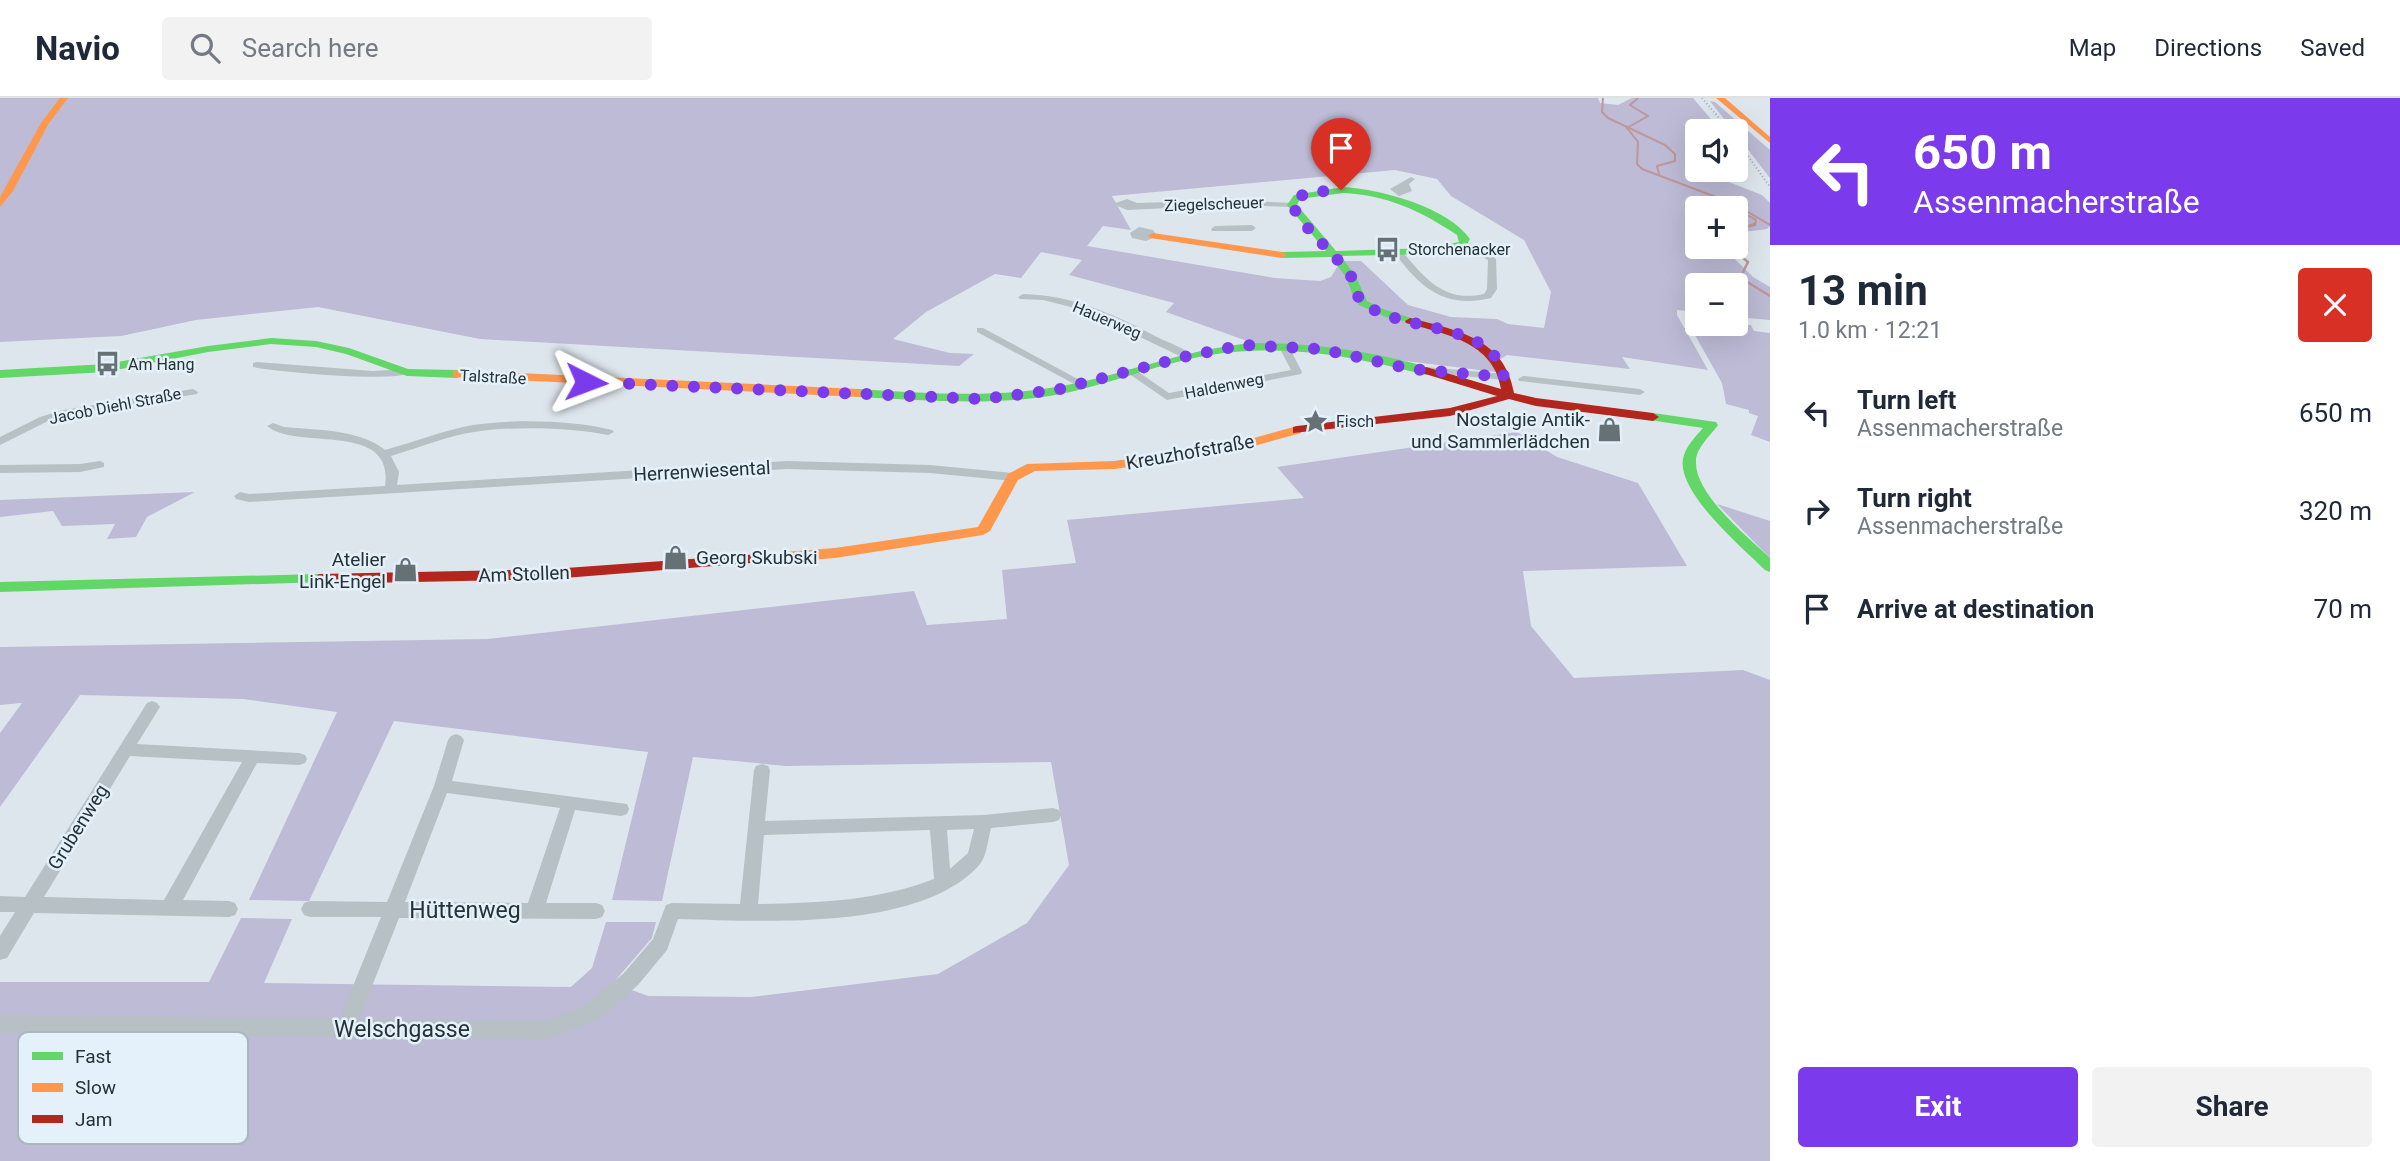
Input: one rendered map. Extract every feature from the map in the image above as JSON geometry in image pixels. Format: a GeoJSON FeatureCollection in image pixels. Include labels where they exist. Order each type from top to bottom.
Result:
{"type":"FeatureCollection","features":[{"type":"Feature","properties":{"kind":"street"},"geometry":{"type":"LineString","coordinates":[[0,204],[21,173],[41,123],[64,98]]}},
{"type":"Feature","properties":{"kind":"street"},"geometry":{"type":"LineString","coordinates":[[1720,98],[1770,141]]}},
{"type":"Feature","properties":{"kind":"street"},"geometry":{"type":"LineString","coordinates":[[1463,244],[1465,239],[1461,233],[1415,204],[1402,188],[1330,190],[1297,197],[1292,205],[1309,231],[1352,278],[1356,294],[1361,301],[1385,315],[1457,335],[1480,345],[1495,357],[1508,395],[1536,402],[1712,425],[1691,456],[1691,473],[1709,502],[1770,567]]}},
{"type":"Feature","properties":{"kind":"street","name":"Ziegelscheuer"},"geometry":{"type":"LineString","coordinates":[[1135,206],[1248,201],[1292,205]]}},
{"type":"Feature","properties":{"kind":"street"},"geometry":{"type":"LineString","coordinates":[[1221,247],[1227,231],[1232,228]]}},
{"type":"Feature","properties":{"kind":"street"},"geometry":{"type":"LineString","coordinates":[[1215,229],[1252,228]]}},
{"type":"Feature","properties":{"kind":"street"},"geometry":{"type":"LineString","coordinates":[[1153,236],[1283,255],[1330,253],[1397,251],[1443,250],[1463,244],[1487,254],[1492,259],[1492,289],[1488,296],[1467,299],[1437,292],[1427,287],[1397,251]]}},
{"type":"Feature","properties":{"kind":"street","name":"Hauerweg"},"geometry":{"type":"LineString","coordinates":[[1023,297],[1044,296],[1084,308],[1188,356]]}},
{"type":"Feature","properties":{"kind":"street"},"geometry":{"type":"LineString","coordinates":[[980,330],[1082,384]]}},
{"type":"Feature","properties":{"kind":"street","name":"Talstraße"},"geometry":{"type":"LineString","coordinates":[[0,374],[106,368],[208,349],[271,341],[316,344],[349,351],[407,372]]}},
{"type":"Feature","properties":{"kind":"street","name":"Talstraße"},"geometry":{"type":"LineString","coordinates":[[257,365],[373,374],[407,372],[981,399],[1035,394],[1243,345],[1283,345],[1354,354],[1508,395]]}},
{"type":"Feature","properties":{"kind":"street","name":"Haldenweg"},"geometry":{"type":"LineString","coordinates":[[1129,371],[1167,397],[1297,372],[1283,345]]}},
{"type":"Feature","properties":{"kind":"street","name":"Talstraße"},"geometry":{"type":"LineString","coordinates":[[1411,369],[1504,377]]}},
{"type":"Feature","properties":{"kind":"street"},"geometry":{"type":"LineString","coordinates":[[1523,379],[1640,392]]}},
{"type":"Feature","properties":{"kind":"street"},"geometry":{"type":"LineString","coordinates":[[1604,388],[1614,412]]}},
{"type":"Feature","properties":{"kind":"street","name":"Jacob Diehl Straße"},"geometry":{"type":"LineString","coordinates":[[0,442],[44,419],[67,412],[193,392]]}},
{"type":"Feature","properties":{"kind":"street","name":"Kreuzhofstraße"},"geometry":{"type":"LineString","coordinates":[[1013,477],[1032,467],[1114,465],[1229,449],[1308,427],[1450,412],[1495,401],[1508,395]]}},
{"type":"Feature","properties":{"kind":"street"},"geometry":{"type":"LineString","coordinates":[[273,426],[363,442],[385,454],[392,465],[393,480],[390,490]]}},
{"type":"Feature","properties":{"kind":"street"},"geometry":{"type":"LineString","coordinates":[[385,454],[438,437],[490,427],[586,427],[608,432]]}},
{"type":"Feature","properties":{"kind":"street"},"geometry":{"type":"LineString","coordinates":[[0,469],[80,468],[100,464]]}},
{"type":"Feature","properties":{"kind":"street","name":"Herrenwiesental"},"geometry":{"type":"LineString","coordinates":[[240,496],[249,498],[799,465],[943,470],[1013,477]]}},
{"type":"Feature","properties":{"kind":"street","name":"Am Stollen"},"geometry":{"type":"LineString","coordinates":[[0,587],[552,574],[835,552],[984,531],[1013,477]]}},
{"type":"Feature","properties":{"kind":"street","name":"Grubenweg"},"geometry":{"type":"LineString","coordinates":[[0,952],[152,707]]}},
{"type":"Feature","properties":{"kind":"street","name":"Hüttenweg"},"geometry":{"type":"LineString","coordinates":[[346,1028],[442,786],[456,740]]}},
{"type":"Feature","properties":{"kind":"street"},"geometry":{"type":"LineString","coordinates":[[126,750],[299,759]]}},
{"type":"Feature","properties":{"kind":"street"},"geometry":{"type":"LineString","coordinates":[[170,906],[252,758]]}},
{"type":"Feature","properties":{"kind":"street"},"geometry":{"type":"LineString","coordinates":[[748,911],[762,769]]}},
{"type":"Feature","properties":{"kind":"street"},"geometry":{"type":"LineString","coordinates":[[442,786],[621,809]]}},
{"type":"Feature","properties":{"kind":"street","name":"Hüttenweg"},"geometry":{"type":"LineString","coordinates":[[535,910],[569,804]]}},
{"type":"Feature","properties":{"kind":"street"},"geometry":{"type":"LineString","coordinates":[[758,828],[984,821],[1053,815]]}},
{"type":"Feature","properties":{"kind":"street","name":"Welschgasse"},"geometry":{"type":"LineString","coordinates":[[0,1024],[547,1030],[591,1013],[631,979],[661,944],[672,911],[833,910],[883,904],[943,884],[961,874],[973,862],[985,839],[984,821]]}},
{"type":"Feature","properties":{"kind":"street"},"geometry":{"type":"LineString","coordinates":[[938,823],[943,884]]}},
{"type":"Feature","properties":{"kind":"street"},"geometry":{"type":"LineString","coordinates":[[0,904],[229,909]]}},
{"type":"Feature","properties":{"kind":"street","name":"Hüttenweg"},"geometry":{"type":"LineString","coordinates":[[310,909],[596,911]]}},
{"type":"Feature","properties":{"kind":"shaded area"},"geometry":{"type":"Polygon","coordinates":[[[0,98],[1598,98],[1600,103],[1618,105],[1632,98],[1693,98],[1711,119],[1685,119],[1685,182],[1729,182],[1762,195],[1770,203],[1770,226],[1767,229],[1748,231],[1748,196],[1685,196],[1685,259],[1735,259],[1753,277],[1770,287],[1770,320],[1748,318],[1748,273],[1685,273],[1685,311],[1677,310],[1677,315],[1685,329],[1685,336],[1689,336],[1708,370],[1622,357],[1630,369],[1507,355],[1493,364],[1496,372],[1250,342],[1166,312],[1174,303],[1069,275],[1082,260],[1041,252],[1021,278],[995,274],[926,312],[893,339],[950,353],[974,354],[959,366],[480,339],[318,307],[196,320],[121,336],[0,342],[0,98]],[[1395,170],[1112,196],[1131,230],[1103,226],[1087,246],[1275,278],[1320,281],[1331,277],[1341,261],[1361,261],[1408,305],[1451,317],[1497,319],[1508,324],[1544,328],[1551,292],[1524,240],[1451,196],[1437,179],[1395,170]]]}},
{"type":"Feature","properties":{"kind":"shaded area"},"geometry":{"type":"Polygon","coordinates":[[[1710,101],[1715,102],[1734,119],[1724,119],[1710,101]]]}},
{"type":"Feature","properties":{"kind":"shaded area"},"geometry":{"type":"Polygon","coordinates":[[[1748,131],[1770,150],[1770,178],[1748,150],[1748,131]]]}},
{"type":"Feature","properties":{"kind":"shaded area"},"geometry":{"type":"Polygon","coordinates":[[[1748,325],[1754,331],[1770,333],[1770,442],[1751,435],[1758,416],[1749,413],[1749,410],[1726,404],[1722,383],[1696,336],[1748,336],[1748,325]]]}},
{"type":"Feature","properties":{"kind":"shaded area"},"geometry":{"type":"Polygon","coordinates":[[[1517,432],[1557,457],[1638,483],[1687,566],[1523,571],[1531,626],[1574,678],[1743,670],[1770,680],[1770,1161],[0,1161],[0,982],[209,982],[241,918],[292,919],[264,983],[571,987],[592,968],[606,922],[656,922],[652,938],[613,983],[648,996],[751,997],[938,974],[1027,923],[1069,865],[1051,762],[786,766],[693,757],[662,901],[612,900],[648,752],[394,721],[309,901],[249,900],[337,712],[243,699],[80,695],[0,807],[0,733],[22,703],[0,705],[0,647],[487,639],[914,591],[927,625],[1007,619],[1002,570],[1076,563],[1067,520],[1304,498],[1277,467],[1517,432]]]}},
{"type":"Feature","properties":{"kind":"shaded area"},"geometry":{"type":"Polygon","coordinates":[[[195,492],[147,517],[136,537],[107,539],[115,524],[62,526],[53,511],[0,517],[0,500],[195,492]]]}},
{"type":"Feature","properties":{"kind":"shaded area"},"geometry":{"type":"Polygon","coordinates":[[[1717,504],[1770,521],[1770,558],[1717,504]]]}},
{"type":"Feature","properties":{"kind":"waterway"},"geometry":{"type":"LineString","coordinates":[[1603,98],[1602,112],[1628,127]]}},
{"type":"Feature","properties":{"kind":"waterway"},"geometry":{"type":"LineString","coordinates":[[1628,127],[1648,116],[1630,105],[1638,98]]}},
{"type":"Feature","properties":{"kind":"waterway"},"geometry":{"type":"LineString","coordinates":[[1628,127],[1665,145],[1675,154],[1675,161],[1657,166],[1659,174]]}},
{"type":"Feature","properties":{"kind":"waterway"},"geometry":{"type":"LineString","coordinates":[[1628,127],[1638,142],[1637,164],[1642,169],[1716,197],[1756,220],[1755,225],[1751,226]]}},
{"type":"Feature","properties":{"kind":"waterway"},"geometry":{"type":"LineString","coordinates":[[1748,212],[1770,225]]}},
{"type":"Feature","properties":{"kind":"waterway"},"geometry":{"type":"LineString","coordinates":[[1748,226],[1755,224]]}},
{"type":"Feature","properties":{"kind":"waterway"},"geometry":{"type":"LineString","coordinates":[[1744,259],[1748,262],[1742,274],[1744,280],[1770,296]]}},
{"type":"Feature","properties":{"kind":"railway"},"geometry":{"type":"LineString","coordinates":[[1702,98],[1720,119]]}},
{"type":"Feature","properties":{"kind":"railway"},"geometry":{"type":"LineString","coordinates":[[1748,156],[1770,187]]}},
{"type":"Feature","properties":{"kind":"traffic: fast"},"geometry":{"type":"LineString","coordinates":[[1282,255],[1283,255],[1430,251],[1463,244],[1465,239],[1461,233],[1422,210],[1384,195],[1343,190],[1297,197],[1292,205],[1305,223],[1328,247],[1335,255],[1349,273],[1363,303],[1379,312],[1410,321]]}},
{"type":"Feature","properties":{"kind":"traffic: fast"},"geometry":{"type":"LineString","coordinates":[[0,374],[106,368],[208,349],[271,341],[316,344],[349,351],[407,372],[457,374]]}},
{"type":"Feature","properties":{"kind":"traffic: fast"},"geometry":{"type":"LineString","coordinates":[[858,393],[954,397],[1026,395],[1086,384],[1195,354],[1254,346],[1340,351],[1426,371]]}},
{"type":"Feature","properties":{"kind":"traffic: fast"},"geometry":{"type":"LineString","coordinates":[[1653,417],[1712,425],[1690,456],[1691,474],[1708,503],[1770,567]]}},
{"type":"Feature","properties":{"kind":"traffic: fast"},"geometry":{"type":"LineString","coordinates":[[0,587],[319,579]]}},
{"type":"Feature","properties":{"kind":"traffic: slow"},"geometry":{"type":"LineString","coordinates":[[0,204],[17,178],[37,136],[64,98]]}},
{"type":"Feature","properties":{"kind":"traffic: slow"},"geometry":{"type":"LineString","coordinates":[[1720,98],[1770,141]]}},
{"type":"Feature","properties":{"kind":"traffic: slow"},"geometry":{"type":"LineString","coordinates":[[1153,236],[1282,255]]}},
{"type":"Feature","properties":{"kind":"traffic: slow"},"geometry":{"type":"LineString","coordinates":[[457,374],[858,393]]}},
{"type":"Feature","properties":{"kind":"traffic: slow"},"geometry":{"type":"LineString","coordinates":[[760,559],[835,553],[983,531],[1013,477],[1032,467],[1114,465],[1229,449],[1297,430]]}},
{"type":"Feature","properties":{"kind":"traffic: jam"},"geometry":{"type":"LineString","coordinates":[[1410,321],[1464,337],[1488,351],[1498,361],[1504,373],[1508,395],[1426,371]]}},
{"type":"Feature","properties":{"kind":"traffic: jam"},"geometry":{"type":"LineString","coordinates":[[1297,430],[1450,412],[1495,401],[1508,395],[1536,402],[1653,417]]}},
{"type":"Feature","properties":{"kind":"traffic: jam"},"geometry":{"type":"LineString","coordinates":[[319,579],[552,574],[760,559]]}},
{"type":"Feature","properties":{"kind":"place","name":"Storchenacker"},"geometry":{"type":"Point","coordinates":[1388,249]}},
{"type":"Feature","properties":{"kind":"place","name":"Am Hang"},"geometry":{"type":"Point","coordinates":[108,364]}},
{"type":"Feature","properties":{"kind":"place","name":"Fisch"},"geometry":{"type":"Point","coordinates":[1316,421]}},
{"type":"Feature","properties":{"kind":"place","name":"Nostalgie Antik- und Sammlerlädchen"},"geometry":{"type":"Point","coordinates":[1610,430]}},
{"type":"Feature","properties":{"kind":"place","name":"Georg Skubski"},"geometry":{"type":"Point","coordinates":[676,557]}},
{"type":"Feature","properties":{"kind":"place","name":"Atelier Link-Engel"},"geometry":{"type":"Point","coordinates":[406,570]}},
{"type":"Feature","properties":{"kind":"route"},"geometry":{"type":"LineString","coordinates":[[586,382],[981,399],[1056,390],[1188,356],[1243,345],[1321,349],[1354,354],[1411,369],[1504,377],[1497,360],[1487,349],[1457,335],[1385,315],[1361,301],[1356,294],[1352,278],[1309,231],[1292,205],[1297,197],[1311,192],[1341,190]]}}]}
